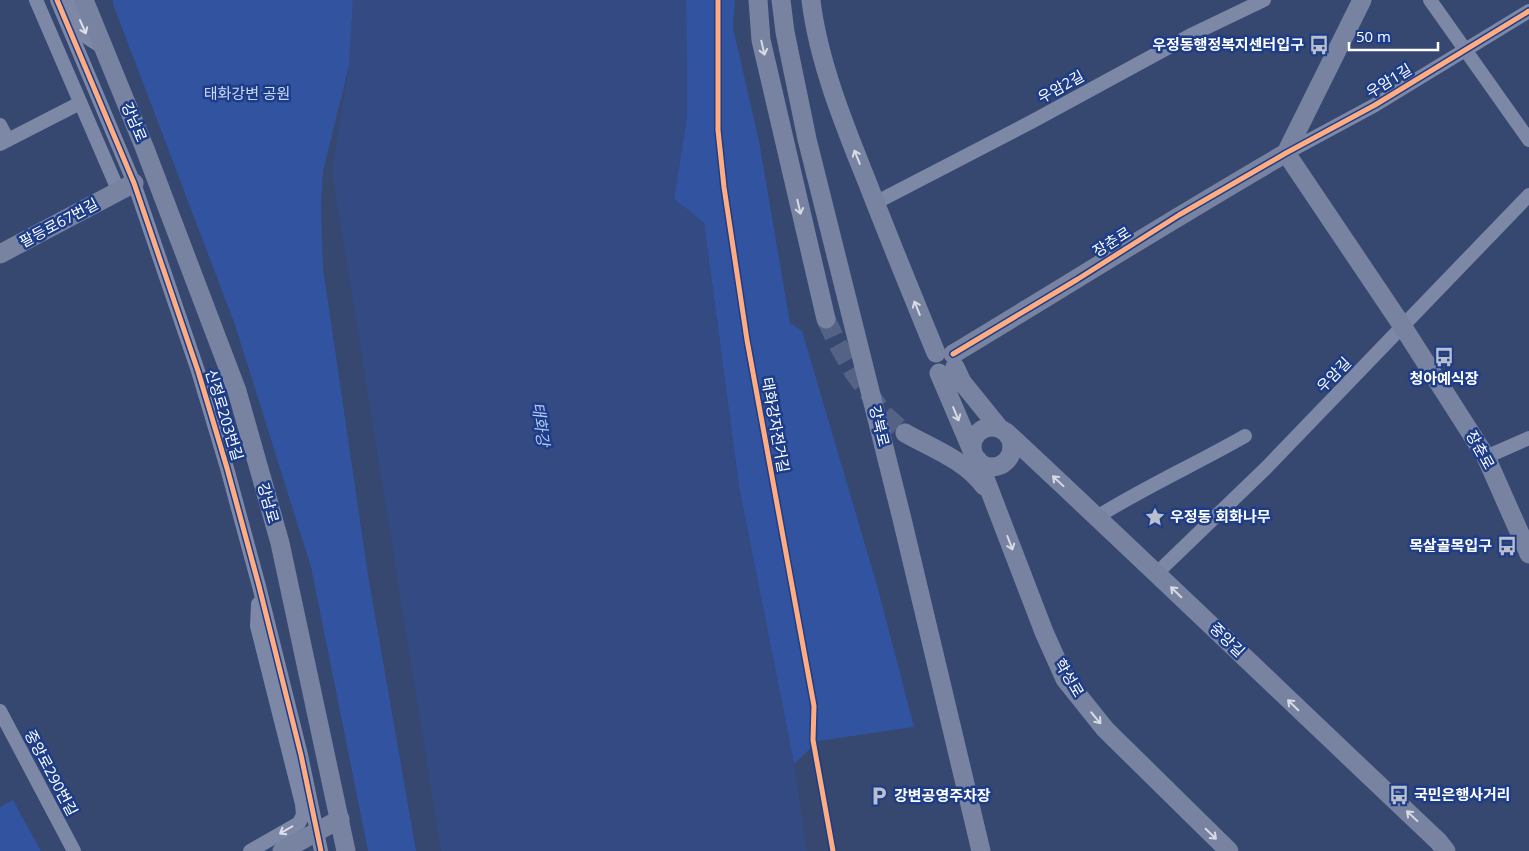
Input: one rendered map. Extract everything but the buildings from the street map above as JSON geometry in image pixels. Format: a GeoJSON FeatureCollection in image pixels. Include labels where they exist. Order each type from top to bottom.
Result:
{"type":"FeatureCollection","features":[{"type":"Feature","properties":{"kind":"main road"},"geometry":{"type":"LineString","coordinates":[[758,0],[763,49],[826,319]]}},
{"type":"Feature","properties":{"kind":"main road","name":"강북로"},"geometry":{"type":"LineString","coordinates":[[781,0],[785,32],[807,139],[900,510],[982,851]]}},
{"type":"Feature","properties":{"kind":"main road"},"geometry":{"type":"LineString","coordinates":[[811,0],[813,18],[822,56],[849,137],[875,203],[946,362],[977,462]]}},
{"type":"Feature","properties":{"kind":"main road"},"geometry":{"type":"LineString","coordinates":[[1286,153],[1362,0]]}},
{"type":"Feature","properties":{"kind":"main road","name":"강남로"},"geometry":{"type":"LineString","coordinates":[[87,3],[102,47],[149,158],[237,391],[280,543],[346,851]]}},
{"type":"Feature","properties":{"kind":"main road","name":"장춘로"},"geometry":{"type":"LineString","coordinates":[[946,362],[1179,216],[1286,153],[1403,327],[1486,457],[1529,554]]}},
{"type":"Feature","properties":{"kind":"main road","name":"팔등로67번길"},"geometry":{"type":"LineString","coordinates":[[0,254],[126,187]]}},
{"type":"Feature","properties":{"kind":"main road","name":"중앙길"},"geometry":{"type":"LineString","coordinates":[[946,362],[1003,430],[1157,573],[1299,711],[1438,841],[1446,851]]}},
{"type":"Feature","properties":{"kind":"main road"},"geometry":{"type":"LineString","coordinates":[[904,433],[977,462],[1006,461],[1011,450],[1009,438],[1003,430],[993,427],[980,430],[973,442],[972,448],[977,462]]}},
{"type":"Feature","properties":{"kind":"main road","name":"학성로"},"geometry":{"type":"LineString","coordinates":[[977,462],[982,483],[992,497],[1044,632],[1065,679],[1105,729],[1229,851]]}},
{"type":"Feature","properties":{"kind":"main road"},"geometry":{"type":"LineString","coordinates":[[282,851],[340,819]]}},
{"type":"Feature","properties":{"kind":"street"},"geometry":{"type":"LineString","coordinates":[[36,0],[80,103],[126,187]]}},
{"type":"Feature","properties":{"kind":"street","name":"신정로203번길"},"geometry":{"type":"LineString","coordinates":[[57,0],[126,187],[198,371],[228,468],[259,586],[321,851]]}},
{"type":"Feature","properties":{"kind":"street"},"geometry":{"type":"LineString","coordinates":[[71,0],[88,38],[102,47]]}},
{"type":"Feature","properties":{"kind":"street","name":"우암2길"},"geometry":{"type":"LineString","coordinates":[[875,203],[1033,121],[1194,34],[1264,0]]}},
{"type":"Feature","properties":{"kind":"street"},"geometry":{"type":"LineString","coordinates":[[1430,0],[1529,140]]}},
{"type":"Feature","properties":{"kind":"street","name":"우암1길"},"geometry":{"type":"LineString","coordinates":[[1286,153],[1375,105],[1529,11]]}},
{"type":"Feature","properties":{"kind":"street"},"geometry":{"type":"LineString","coordinates":[[0,125],[4,142],[80,103]]}},
{"type":"Feature","properties":{"kind":"street","name":"우암길"},"geometry":{"type":"LineString","coordinates":[[1157,573],[1266,468],[1529,196]]}},
{"type":"Feature","properties":{"kind":"street"},"geometry":{"type":"LineString","coordinates":[[1097,517],[1141,490],[1205,459],[1245,436]]}},
{"type":"Feature","properties":{"kind":"street"},"geometry":{"type":"LineString","coordinates":[[1486,457],[1529,438]]}},
{"type":"Feature","properties":{"kind":"street"},"geometry":{"type":"LineString","coordinates":[[250,851],[299,823],[303,815],[302,804],[258,626],[259,586]]}},
{"type":"Feature","properties":{"kind":"street","name":"중앙로290번길"},"geometry":{"type":"LineString","coordinates":[[0,711],[74,851]]}},
{"type":"Feature","properties":{"kind":"green space","name":"태화강변 공원"},"geometry":{"type":"Polygon","coordinates":[[[113,0],[353,0],[349,66],[323,171],[321,206],[323,268],[368,575],[416,851],[368,851],[311,567],[235,325],[113,0]]]}},
{"type":"Feature","properties":{"kind":"green space"},"geometry":{"type":"Polygon","coordinates":[[[686,0],[735,0],[733,28],[759,141],[790,323],[802,331],[877,585],[914,727],[818,741],[794,764],[739,487],[704,223],[674,199],[687,116],[686,0]]]}},
{"type":"Feature","properties":{"kind":"green space"},"geometry":{"type":"Polygon","coordinates":[[[13,800],[41,851],[0,851],[0,807],[13,800]]]}},
{"type":"Feature","properties":{"kind":"water","name":"태화강"},"geometry":{"type":"Polygon","coordinates":[[[353,0],[686,0],[687,116],[674,199],[704,223],[739,487],[794,764],[807,851],[441,851],[332,170],[349,66],[353,0]]]}},
{"type":"Feature","properties":{"kind":"tunnel"},"geometry":{"type":"LineString","coordinates":[[826,319],[854,373],[884,414],[905,433]]}},
{"type":"Feature","properties":{"kind":"cycle path"},"geometry":{"type":"LineString","coordinates":[[57,0],[134,183],[198,371],[259,586],[301,755],[321,851]]}},
{"type":"Feature","properties":{"kind":"cycle path","name":"태화강자전거길"},"geometry":{"type":"LineString","coordinates":[[718,0],[718,130],[724,187],[747,340],[814,706],[813,740],[833,851]]}},
{"type":"Feature","properties":{"kind":"cycle path"},"geometry":{"type":"LineString","coordinates":[[953,354],[1078,279],[1179,215],[1286,153],[1375,105],[1529,11]]}},
{"type":"Feature","properties":{"kind":"place","name":"우정동행정복지센터입구"},"geometry":{"type":"Point","coordinates":[1319,45]}},
{"type":"Feature","properties":{"kind":"place","name":"청아예식장"},"geometry":{"type":"Point","coordinates":[1444,357]}},
{"type":"Feature","properties":{"kind":"place","name":"우정동 회화나무"},"geometry":{"type":"Point","coordinates":[1155,517]}},
{"type":"Feature","properties":{"kind":"place","name":"목살골목입구"},"geometry":{"type":"Point","coordinates":[1507,546]}},
{"type":"Feature","properties":{"kind":"place","name":"국민은행사거리"},"geometry":{"type":"Point","coordinates":[1399,795]}},
{"type":"Feature","properties":{"kind":"place","name":"강변공영주차장"},"geometry":{"type":"Point","coordinates":[879,796]}}]}
